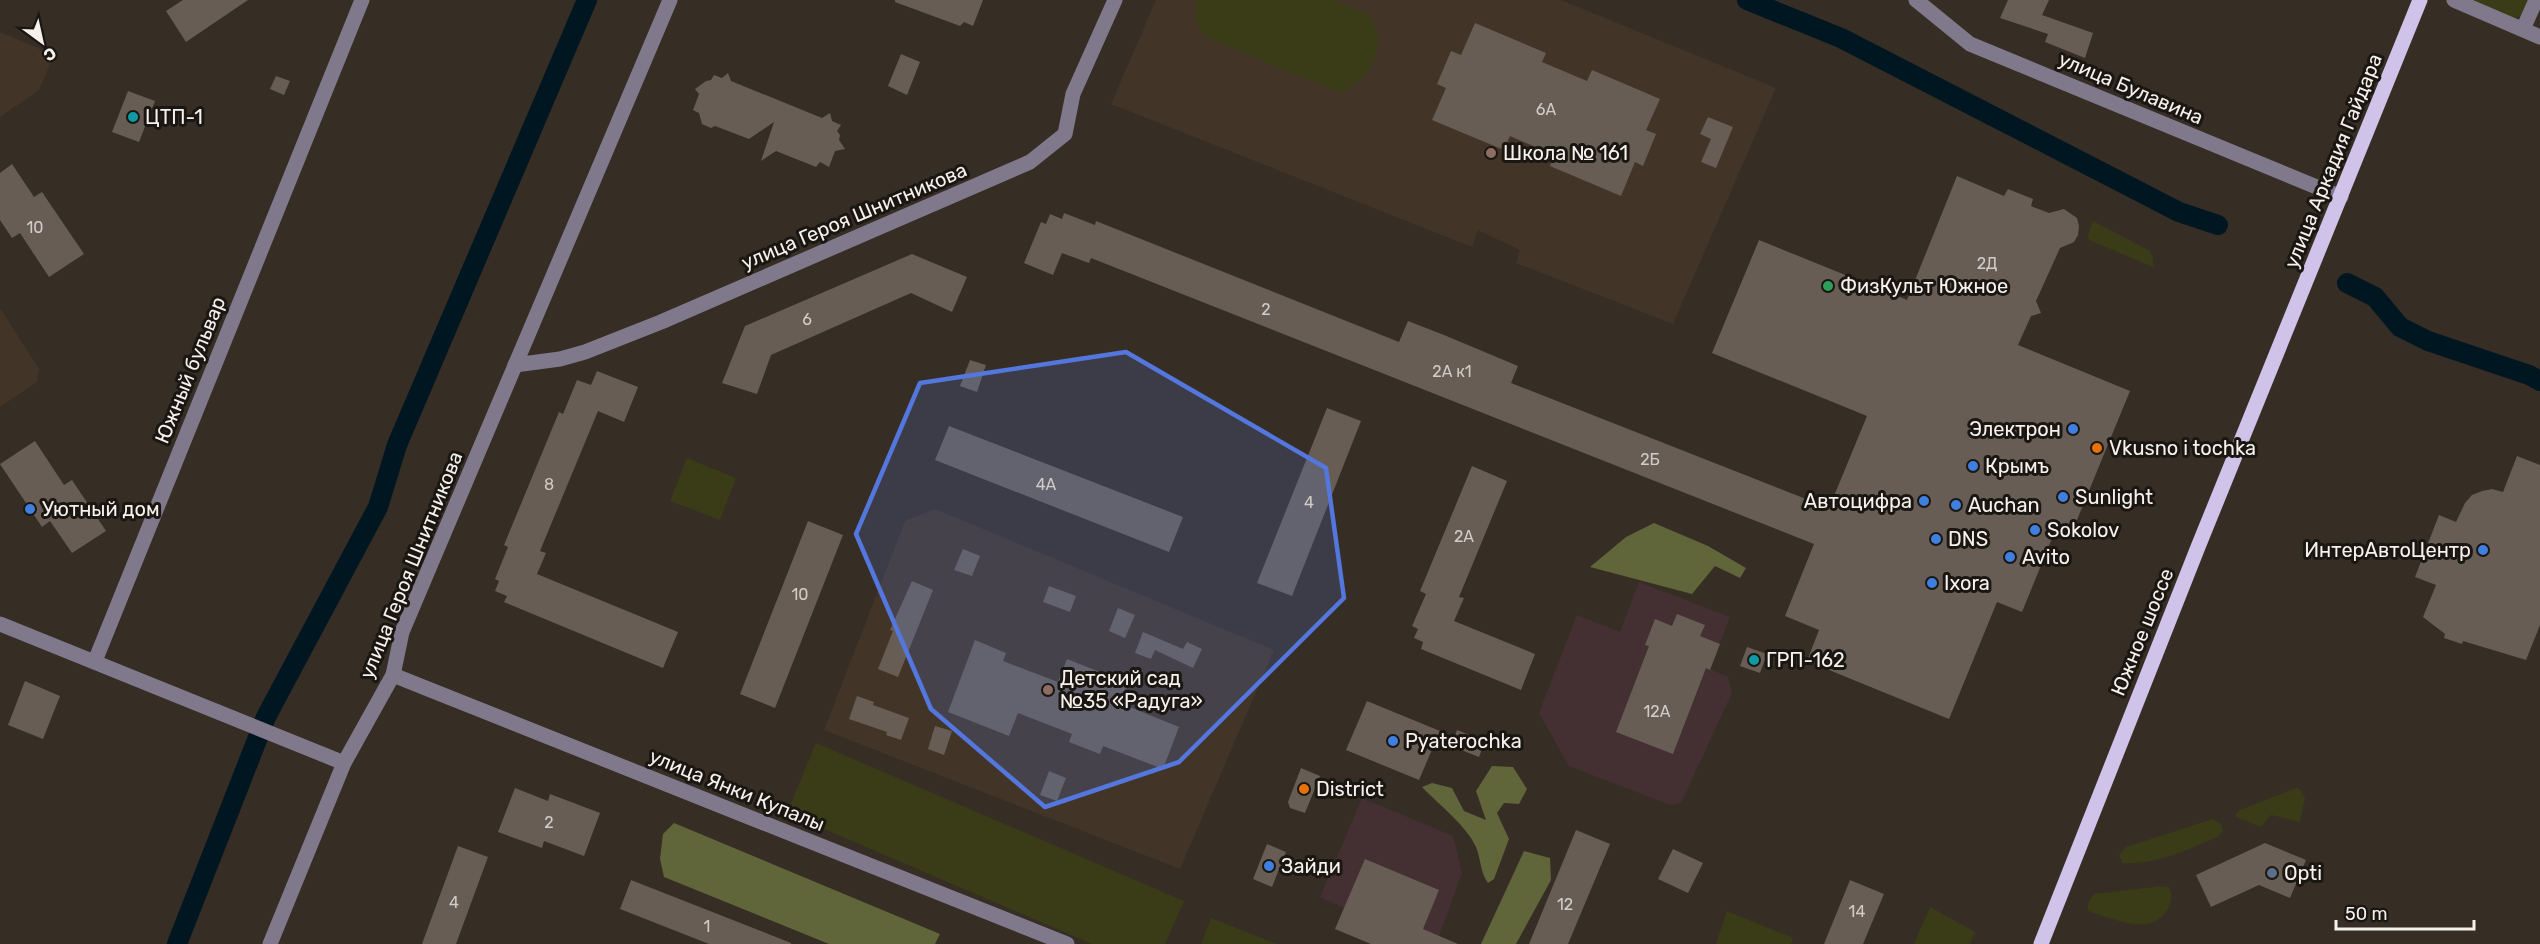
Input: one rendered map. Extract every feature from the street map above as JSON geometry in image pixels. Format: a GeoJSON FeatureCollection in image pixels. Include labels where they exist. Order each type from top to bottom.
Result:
{"type":"FeatureCollection","features":[{"type":"Feature","properties":{"kind":"main road","name":"улица Аркадия Гайдара"},"geometry":{"type":"LineString","coordinates":[[2284,337],[2420,0]]}},
{"type":"Feature","properties":{"kind":"main road","name":"Южное шоссе"},"geometry":{"type":"LineString","coordinates":[[2041,944],[2284,337]]}},
{"type":"Feature","properties":{"kind":"street","name":"Южный бульвар"},"geometry":{"type":"LineString","coordinates":[[95,661],[362,0]]}},
{"type":"Feature","properties":{"kind":"street","name":"улица Героя Шнитникова"},"geometry":{"type":"LineString","coordinates":[[270,944],[344,763],[393,675],[402,632],[670,0]]}},
{"type":"Feature","properties":{"kind":"street","name":"улица Героя Шнитникова"},"geometry":{"type":"LineString","coordinates":[[515,365],[560,359],[661,322],[1030,162],[1065,134],[1073,94],[1115,0]]}},
{"type":"Feature","properties":{"kind":"street","name":"улица Булавина"},"geometry":{"type":"LineString","coordinates":[[1916,0],[1970,44],[2341,197]]}},
{"type":"Feature","properties":{"kind":"street"},"geometry":{"type":"LineString","coordinates":[[2454,0],[2540,37]]}},
{"type":"Feature","properties":{"kind":"street"},"geometry":{"type":"LineString","coordinates":[[2523,29],[2536,0]]}},
{"type":"Feature","properties":{"kind":"street"},"geometry":{"type":"LineString","coordinates":[[0,624],[344,763]]}},
{"type":"Feature","properties":{"kind":"street","name":"улица Янки Купалы"},"geometry":{"type":"LineString","coordinates":[[393,675],[1067,944]]}},
{"type":"Feature","properties":{"kind":"highlighted area"},"geometry":{"type":"Polygon","coordinates":[[[1126,352],[1326,468],[1344,598],[1179,762],[1045,807],[931,709],[856,534],[920,383],[1126,352]]]}},
{"type":"Feature","properties":{"kind":"shaded area","name":"Школа № 161"},"geometry":{"type":"Polygon","coordinates":[[[1156,0],[1561,0],[1776,88],[1673,324],[1516,263],[1520,250],[1478,230],[1472,247],[1111,104],[1156,0]]]}},
{"type":"Feature","properties":{"kind":"shaded area"},"geometry":{"type":"Polygon","coordinates":[[[0,32],[54,55],[39,90],[0,117],[0,32]]]}},
{"type":"Feature","properties":{"kind":"shaded area"},"geometry":{"type":"Polygon","coordinates":[[[0,308],[39,369],[37,382],[0,407],[0,308]]]}},
{"type":"Feature","properties":{"kind":"shaded area","name":"Детский сад №35 «Радуга»"},"geometry":{"type":"Polygon","coordinates":[[[935,509],[1274,650],[1180,869],[824,730],[905,521],[935,509]]]}},
{"type":"Feature","properties":{"kind":"shaded area"},"geometry":{"type":"Polygon","coordinates":[[[1639,582],[1730,617],[1710,669],[1728,677],[1732,693],[1681,803],[1670,805],[1569,766],[1539,713],[1577,615],[1620,632],[1639,582]]]}},
{"type":"Feature","properties":{"kind":"shaded area"},"geometry":{"type":"Polygon","coordinates":[[[1362,798],[1453,836],[1462,873],[1436,944],[1371,944],[1335,929],[1344,908],[1320,897],[1362,798]]]}},
{"type":"Feature","properties":{"kind":"green space"},"geometry":{"type":"Polygon","coordinates":[[[1197,0],[1333,0],[1368,14],[1377,32],[1377,52],[1363,77],[1340,93],[1208,38],[1196,20],[1197,0]]]}},
{"type":"Feature","properties":{"kind":"green space"},"geometry":{"type":"Polygon","coordinates":[[[2464,0],[2528,0],[2521,15],[2515,19],[2464,0]]]}},
{"type":"Feature","properties":{"kind":"green space"},"geometry":{"type":"Polygon","coordinates":[[[2093,221],[2150,251],[2153,267],[2089,240],[2088,235],[2093,221]]]}},
{"type":"Feature","properties":{"kind":"green space"},"geometry":{"type":"Polygon","coordinates":[[[687,458],[736,478],[720,520],[670,501],[687,458]]]}},
{"type":"Feature","properties":{"kind":"green space"},"geometry":{"type":"Polygon","coordinates":[[[1654,523],[1708,546],[1746,568],[1740,578],[1715,566],[1692,594],[1590,567],[1626,537],[1654,523]]]}},
{"type":"Feature","properties":{"kind":"green space"},"geometry":{"type":"Polygon","coordinates":[[[816,743],[1184,901],[1165,944],[1092,944],[787,813],[816,743]]]}},
{"type":"Feature","properties":{"kind":"green space"},"geometry":{"type":"Polygon","coordinates":[[[1492,766],[1513,767],[1527,789],[1519,804],[1504,803],[1497,813],[1509,839],[1494,879],[1488,883],[1472,839],[1422,787],[1432,783],[1452,788],[1464,811],[1486,820],[1476,791],[1492,766]]]}},
{"type":"Feature","properties":{"kind":"green space"},"geometry":{"type":"Polygon","coordinates":[[[2296,788],[2300,789],[2305,798],[2300,822],[2271,815],[2261,827],[2236,817],[2236,813],[2240,810],[2296,788]]]}},
{"type":"Feature","properties":{"kind":"green space"},"geometry":{"type":"Polygon","coordinates":[[[2213,819],[2221,824],[2223,830],[2219,836],[2160,859],[2122,863],[2119,855],[2126,847],[2213,819]]]}},
{"type":"Feature","properties":{"kind":"green space"},"geometry":{"type":"Polygon","coordinates":[[[674,823],[940,934],[935,944],[829,944],[664,877],[660,859],[663,834],[674,823]]]}},
{"type":"Feature","properties":{"kind":"green space"},"geometry":{"type":"Polygon","coordinates":[[[1524,851],[1550,858],[1551,880],[1516,944],[1481,944],[1524,851]]]}},
{"type":"Feature","properties":{"kind":"green space"},"geometry":{"type":"Polygon","coordinates":[[[2169,887],[2171,901],[2160,918],[2151,923],[2130,924],[2088,911],[2088,903],[2094,894],[2169,887]]]}},
{"type":"Feature","properties":{"kind":"green space"},"geometry":{"type":"Polygon","coordinates":[[[1930,907],[1975,932],[1970,944],[1914,944],[1930,907]]]}},
{"type":"Feature","properties":{"kind":"green space"},"geometry":{"type":"Polygon","coordinates":[[[1727,911],[1793,938],[1791,944],[1716,944],[1727,911]]]}},
{"type":"Feature","properties":{"kind":"green space"},"geometry":{"type":"Polygon","coordinates":[[[1211,918],[1277,944],[1201,944],[1211,918]]]}},
{"type":"Feature","properties":{"kind":"building"},"geometry":{"type":"Polygon","coordinates":[[[183,0],[248,0],[186,42],[166,11],[183,0]]]}},
{"type":"Feature","properties":{"kind":"building"},"geometry":{"type":"Polygon","coordinates":[[[895,0],[983,0],[973,26],[964,22],[960,26],[895,2],[895,0]]]}},
{"type":"Feature","properties":{"kind":"building"},"geometry":{"type":"Polygon","coordinates":[[[2008,0],[2049,0],[2042,15],[2093,33],[2085,58],[2045,42],[2048,34],[2000,18],[2008,0]]]}},
{"type":"Feature","properties":{"kind":"building"},"geometry":{"type":"Polygon","coordinates":[[[1475,23],[1546,53],[1542,62],[1587,81],[1592,70],[1660,99],[1646,130],[1656,134],[1643,166],[1635,162],[1621,196],[1550,166],[1554,155],[1510,136],[1504,150],[1432,120],[1446,88],[1437,84],[1451,51],[1461,55],[1475,23]]]}},
{"type":"Feature","properties":{"kind":"building"},"geometry":{"type":"Polygon","coordinates":[[[901,54],[920,62],[907,95],[888,86],[901,54]]]}},
{"type":"Feature","properties":{"kind":"building"},"geometry":{"type":"Polygon","coordinates":[[[728,73],[731,81],[822,118],[830,113],[832,121],[841,125],[837,131],[840,135],[839,140],[845,149],[835,151],[829,167],[820,162],[816,167],[776,151],[761,161],[774,122],[749,139],[715,126],[711,128],[702,124],[699,113],[693,110],[699,94],[695,89],[711,80],[714,75],[722,78],[728,73]]]}},
{"type":"Feature","properties":{"kind":"building"},"geometry":{"type":"Polygon","coordinates":[[[276,76],[290,81],[284,95],[270,89],[276,76]]]}},
{"type":"Feature","properties":{"kind":"building","name":"ЦТП-1"},"geometry":{"type":"Polygon","coordinates":[[[128,91],[155,101],[139,142],[112,132],[128,91]]]}},
{"type":"Feature","properties":{"kind":"building"},"geometry":{"type":"Polygon","coordinates":[[[1708,117],[1733,127],[1716,168],[1701,162],[1711,139],[1700,134],[1708,117]]]}},
{"type":"Feature","properties":{"kind":"building"},"geometry":{"type":"Polygon","coordinates":[[[12,164],[34,197],[42,192],[84,254],[49,277],[20,233],[12,238],[0,220],[0,173],[12,164]]]}},
{"type":"Feature","properties":{"kind":"building","name":"Крымъ"},"geometry":{"type":"Polygon","coordinates":[[[1957,176],[2004,196],[2008,189],[2033,199],[2031,206],[2049,213],[2064,209],[2077,218],[2078,235],[2074,242],[2060,248],[2036,301],[2041,313],[2031,316],[2018,345],[2130,391],[2072,532],[2057,526],[2022,612],[1997,602],[1949,719],[1807,661],[1819,630],[1785,616],[1814,544],[1091,258],[1089,263],[1062,253],[1053,275],[1024,263],[1041,222],[1046,224],[1050,214],[1062,219],[1064,213],[1095,225],[1096,221],[1399,342],[1408,321],[1444,335],[1518,366],[1511,383],[1829,508],[1867,416],[1712,353],[1759,240],[1907,300],[1957,176]]]}},
{"type":"Feature","properties":{"kind":"building"},"geometry":{"type":"Polygon","coordinates":[[[912,254],[967,277],[952,312],[911,293],[771,355],[757,394],[722,383],[745,326],[912,254]]]}},
{"type":"Feature","properties":{"kind":"building"},"geometry":{"type":"Polygon","coordinates":[[[970,360],[986,365],[977,392],[960,386],[970,360]]]}},
{"type":"Feature","properties":{"kind":"building"},"geometry":{"type":"Polygon","coordinates":[[[597,371],[638,387],[624,422],[598,411],[540,551],[546,553],[537,574],[678,632],[663,668],[504,602],[507,596],[495,591],[499,581],[495,579],[508,547],[504,545],[559,412],[563,414],[577,380],[591,385],[597,371]]]}},
{"type":"Feature","properties":{"kind":"building"},"geometry":{"type":"Polygon","coordinates":[[[1327,408],[1361,421],[1292,596],[1257,583],[1327,408]]]}},
{"type":"Feature","properties":{"kind":"building"},"geometry":{"type":"Polygon","coordinates":[[[949,426],[1183,517],[1169,552],[935,460],[949,426]]]}},
{"type":"Feature","properties":{"kind":"building"},"geometry":{"type":"Polygon","coordinates":[[[35,441],[64,485],[72,480],[106,531],[72,553],[50,521],[42,527],[0,464],[35,441]]]}},
{"type":"Feature","properties":{"kind":"building","name":"ИнтерАвтоЦентр"},"geometry":{"type":"Polygon","coordinates":[[[2517,456],[2540,465],[2540,625],[2526,660],[2463,641],[2462,644],[2444,638],[2445,634],[2423,617],[2436,585],[2415,577],[2439,515],[2456,522],[2465,503],[2472,495],[2492,489],[2503,492],[2517,456]]]}},
{"type":"Feature","properties":{"kind":"building"},"geometry":{"type":"Polygon","coordinates":[[[1472,466],[1507,481],[1459,597],[1464,598],[1454,621],[1535,654],[1521,690],[1421,649],[1423,642],[1414,638],[1418,629],[1412,626],[1426,594],[1420,591],[1472,466]]]}},
{"type":"Feature","properties":{"kind":"building"},"geometry":{"type":"Polygon","coordinates":[[[808,521],[843,535],[775,708],[740,694],[808,521]]]}},
{"type":"Feature","properties":{"kind":"building"},"geometry":{"type":"Polygon","coordinates":[[[963,549],[980,556],[972,576],[954,570],[963,549]]]}},
{"type":"Feature","properties":{"kind":"building"},"geometry":{"type":"Polygon","coordinates":[[[912,581],[933,590],[898,677],[878,669],[893,631],[890,630],[912,581]]]}},
{"type":"Feature","properties":{"kind":"building"},"geometry":{"type":"Polygon","coordinates":[[[1049,586],[1076,596],[1070,612],[1043,602],[1049,586]]]}},
{"type":"Feature","properties":{"kind":"building"},"geometry":{"type":"Polygon","coordinates":[[[1118,608],[1135,615],[1125,638],[1109,631],[1118,608]]]}},
{"type":"Feature","properties":{"kind":"building"},"geometry":{"type":"Polygon","coordinates":[[[1677,614],[1705,625],[1700,636],[1720,644],[1710,670],[1706,668],[1673,754],[1616,732],[1649,646],[1645,645],[1655,619],[1672,626],[1677,614]]]}},
{"type":"Feature","properties":{"kind":"building"},"geometry":{"type":"Polygon","coordinates":[[[1143,632],[1183,649],[1187,642],[1202,649],[1193,668],[1155,650],[1151,659],[1135,653],[1143,632]]]}},
{"type":"Feature","properties":{"kind":"building"},"geometry":{"type":"Polygon","coordinates":[[[975,640],[1006,653],[1003,661],[1058,682],[1067,659],[1128,683],[1120,703],[1179,727],[1163,769],[1103,746],[1100,754],[1069,742],[1072,734],[1018,713],[1009,736],[948,712],[975,640]]]}},
{"type":"Feature","properties":{"kind":"building","name":"ГРП-162"},"geometry":{"type":"Polygon","coordinates":[[[1747,647],[1767,654],[1760,673],[1740,666],[1747,647]]]}},
{"type":"Feature","properties":{"kind":"building"},"geometry":{"type":"Polygon","coordinates":[[[25,681],[60,696],[43,739],[8,725],[25,681]]]}},
{"type":"Feature","properties":{"kind":"building"},"geometry":{"type":"Polygon","coordinates":[[[857,696],[874,702],[873,705],[909,718],[901,740],[886,735],[887,732],[849,719],[857,696]]]}},
{"type":"Feature","properties":{"kind":"building","name":"Pyaterochka"},"geometry":{"type":"Polygon","coordinates":[[[1367,701],[1440,731],[1419,780],[1346,750],[1367,701]]]}},
{"type":"Feature","properties":{"kind":"building"},"geometry":{"type":"Polygon","coordinates":[[[935,726],[952,731],[944,755],[928,749],[935,726]]]}},
{"type":"Feature","properties":{"kind":"building"},"geometry":{"type":"Polygon","coordinates":[[[1457,730],[1485,741],[1479,757],[1451,746],[1457,730]]]}},
{"type":"Feature","properties":{"kind":"building","name":"District"},"geometry":{"type":"Polygon","coordinates":[[[1301,768],[1320,776],[1305,813],[1290,808],[1288,802],[1301,768]]]}},
{"type":"Feature","properties":{"kind":"building"},"geometry":{"type":"Polygon","coordinates":[[[1049,771],[1066,778],[1057,801],[1040,795],[1049,771]]]}},
{"type":"Feature","properties":{"kind":"building"},"geometry":{"type":"Polygon","coordinates":[[[515,788],[548,801],[550,794],[600,813],[584,856],[544,841],[542,848],[498,832],[515,788]]]}},
{"type":"Feature","properties":{"kind":"building"},"geometry":{"type":"Polygon","coordinates":[[[1576,830],[1610,844],[1568,944],[1529,944],[1576,830]]]}},
{"type":"Feature","properties":{"kind":"building"},"geometry":{"type":"Polygon","coordinates":[[[2265,843],[2306,860],[2290,898],[2259,885],[2211,907],[2196,875],[2265,843]]]}},
{"type":"Feature","properties":{"kind":"building","name":"Зайди"},"geometry":{"type":"Polygon","coordinates":[[[1267,844],[1286,852],[1272,887],[1253,879],[1267,844]]]}},
{"type":"Feature","properties":{"kind":"building"},"geometry":{"type":"Polygon","coordinates":[[[458,846],[488,857],[456,944],[422,944],[458,846]]]}},
{"type":"Feature","properties":{"kind":"building"},"geometry":{"type":"Polygon","coordinates":[[[1673,849],[1703,863],[1688,893],[1658,879],[1673,849]]]}},
{"type":"Feature","properties":{"kind":"building"},"geometry":{"type":"Polygon","coordinates":[[[1365,859],[1439,890],[1423,929],[1458,944],[1371,944],[1335,929],[1365,859]]]}},
{"type":"Feature","properties":{"kind":"building"},"geometry":{"type":"Polygon","coordinates":[[[631,880],[791,944],[709,944],[620,909],[631,880]]]}},
{"type":"Feature","properties":{"kind":"building"},"geometry":{"type":"Polygon","coordinates":[[[1850,880],[1884,894],[1863,944],[1824,944],[1850,880]]]}},
{"type":"Feature","properties":{"kind":"waterway"},"geometry":{"type":"LineString","coordinates":[[177,944],[266,717],[378,507],[397,445],[587,0]]}},
{"type":"Feature","properties":{"kind":"waterway"},"geometry":{"type":"LineString","coordinates":[[1747,0],[1841,38],[2179,212],[2218,225]]}},
{"type":"Feature","properties":{"kind":"waterway"},"geometry":{"type":"LineString","coordinates":[[2347,283],[2375,297],[2400,327],[2428,341],[2529,375],[2540,381]]}},
{"type":"Feature","properties":{"kind":"place","name":"ЦТП-1"},"geometry":{"type":"Point","coordinates":[133,117]}},
{"type":"Feature","properties":{"kind":"place","name":"Школа № 161"},"geometry":{"type":"Point","coordinates":[1491,153]}},
{"type":"Feature","properties":{"kind":"place","name":"ФизКульт Южное"},"geometry":{"type":"Point","coordinates":[1828,286]}},
{"type":"Feature","properties":{"kind":"place","name":"Электрон"},"geometry":{"type":"Point","coordinates":[2073,429]}},
{"type":"Feature","properties":{"kind":"place","name":"Vkusno i tochka"},"geometry":{"type":"Point","coordinates":[2097,448]}},
{"type":"Feature","properties":{"kind":"place","name":"Крымъ"},"geometry":{"type":"Point","coordinates":[1973,466]}},
{"type":"Feature","properties":{"kind":"place","name":"Sunlight"},"geometry":{"type":"Point","coordinates":[2063,497]}},
{"type":"Feature","properties":{"kind":"place","name":"Автоцифра"},"geometry":{"type":"Point","coordinates":[1924,501]}},
{"type":"Feature","properties":{"kind":"place","name":"Auchan"},"geometry":{"type":"Point","coordinates":[1956,505]}},
{"type":"Feature","properties":{"kind":"place","name":"Уютный дом"},"geometry":{"type":"Point","coordinates":[30,509]}},
{"type":"Feature","properties":{"kind":"place","name":"Sokolov"},"geometry":{"type":"Point","coordinates":[2035,530]}},
{"type":"Feature","properties":{"kind":"place","name":"DNS"},"geometry":{"type":"Point","coordinates":[1936,539]}},
{"type":"Feature","properties":{"kind":"place","name":"ИнтерАвтоЦентр"},"geometry":{"type":"Point","coordinates":[2483,550]}},
{"type":"Feature","properties":{"kind":"place","name":"Avito"},"geometry":{"type":"Point","coordinates":[2010,557]}},
{"type":"Feature","properties":{"kind":"place","name":"Ixora"},"geometry":{"type":"Point","coordinates":[1932,583]}},
{"type":"Feature","properties":{"kind":"place","name":"ГРП-162"},"geometry":{"type":"Point","coordinates":[1754,660]}},
{"type":"Feature","properties":{"kind":"place","name":"Детский сад №35 «Радуга»"},"geometry":{"type":"Point","coordinates":[1048,690]}},
{"type":"Feature","properties":{"kind":"place","name":"Pyaterochka"},"geometry":{"type":"Point","coordinates":[1393,741]}},
{"type":"Feature","properties":{"kind":"place","name":"District"},"geometry":{"type":"Point","coordinates":[1304,789]}},
{"type":"Feature","properties":{"kind":"place","name":"Зайди"},"geometry":{"type":"Point","coordinates":[1269,866]}},
{"type":"Feature","properties":{"kind":"place","name":"Opti"},"geometry":{"type":"Point","coordinates":[2272,873]}}]}
